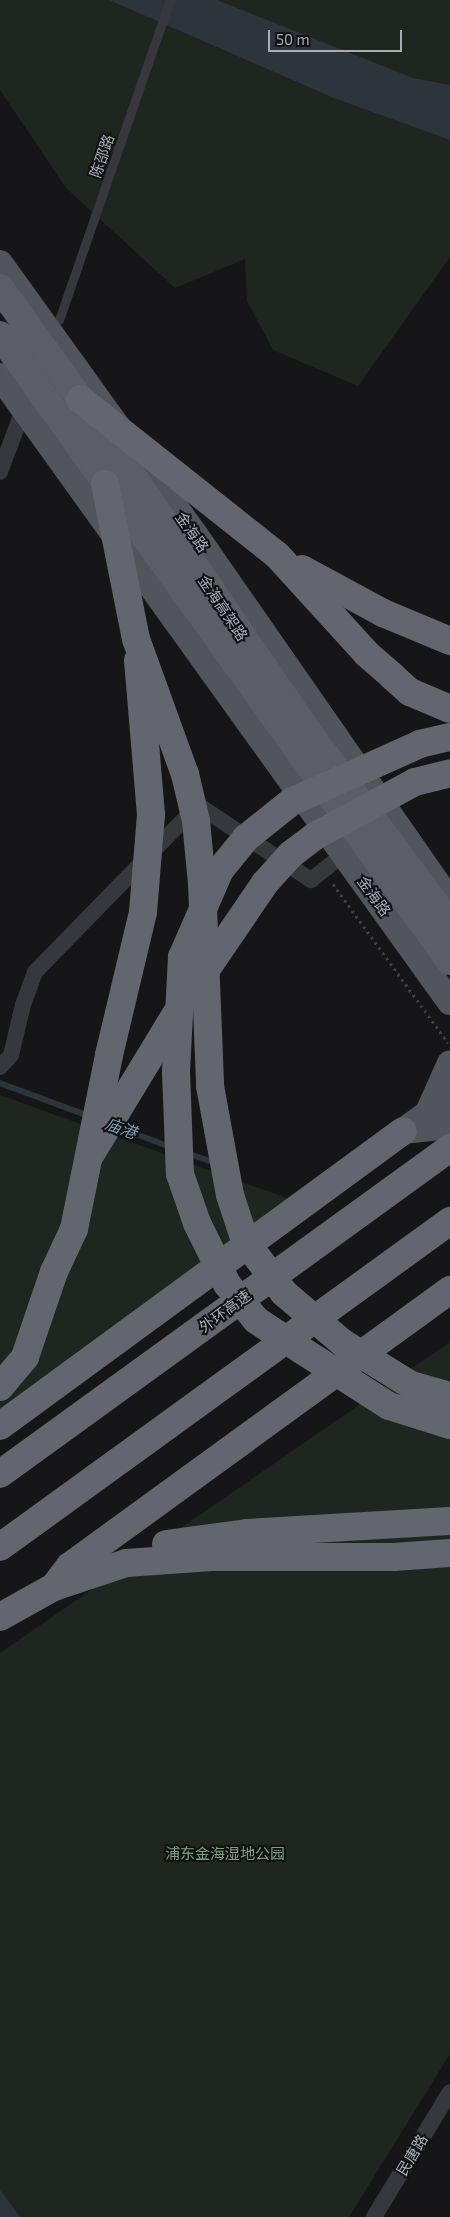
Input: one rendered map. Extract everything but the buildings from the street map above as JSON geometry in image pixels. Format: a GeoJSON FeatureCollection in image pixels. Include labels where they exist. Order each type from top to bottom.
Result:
{"type":"FeatureCollection","features":[{"type":"Feature","properties":{"kind":"highway","name":"金海高架路"},"geometry":{"type":"LineString","coordinates":[[0,288],[80,399],[308,732],[450,924]]}},
{"type":"Feature","properties":{"kind":"highway","name":"金海高架路"},"geometry":{"type":"LineString","coordinates":[[0,335],[105,484],[450,961]]}},
{"type":"Feature","properties":{"kind":"highway"},"geometry":{"type":"LineString","coordinates":[[80,399],[277,555],[367,654],[410,692],[450,709]]}},
{"type":"Feature","properties":{"kind":"highway"},"geometry":{"type":"LineString","coordinates":[[0,1387],[24,1357],[54,1272],[74,1229],[109,1055],[143,912],[151,814],[136,639],[105,484]]}},
{"type":"Feature","properties":{"kind":"highway"},"geometry":{"type":"LineString","coordinates":[[277,555],[382,613],[450,641]]}},
{"type":"Feature","properties":{"kind":"highway"},"geometry":{"type":"LineString","coordinates":[[136,639],[185,774],[196,821],[202,883],[210,1086],[230,1194],[245,1241],[284,1293],[343,1343],[411,1385],[450,1396]]}},
{"type":"Feature","properties":{"kind":"highway"},"geometry":{"type":"LineString","coordinates":[[450,737],[420,744],[395,754],[291,802],[246,838],[220,870],[182,957],[176,1072],[180,1174],[197,1223],[227,1284],[256,1320],[389,1406],[450,1425]]}},
{"type":"Feature","properties":{"kind":"highway"},"geometry":{"type":"LineString","coordinates":[[89,1157],[154,1047],[265,883],[290,855],[315,836],[415,782],[450,773]]}},
{"type":"Feature","properties":{"kind":"highway"},"geometry":{"type":"LineString","coordinates":[[0,1426],[403,1131]]}},
{"type":"Feature","properties":{"kind":"highway","name":"外环高速"},"geometry":{"type":"LineString","coordinates":[[10,1466],[450,1148]]}},
{"type":"Feature","properties":{"kind":"highway"},"geometry":{"type":"LineString","coordinates":[[0,1547],[450,1221]]}},
{"type":"Feature","properties":{"kind":"highway"},"geometry":{"type":"LineString","coordinates":[[54,1587],[70,1566],[450,1290]]}},
{"type":"Feature","properties":{"kind":"highway"},"geometry":{"type":"LineString","coordinates":[[0,1617],[54,1587],[126,1563],[162,1545],[204,1538],[450,1521]]}},
{"type":"Feature","properties":{"kind":"highway"},"geometry":{"type":"LineString","coordinates":[[126,1563],[212,1557],[394,1557],[450,1553]]}},
{"type":"Feature","properties":{"kind":"main road","name":"金海路"},"geometry":{"type":"LineString","coordinates":[[0,263],[194,533],[450,901]]}},
{"type":"Feature","properties":{"kind":"main road","name":"金海路"},"geometry":{"type":"LineString","coordinates":[[0,376],[344,854],[449,1006]]}},
{"type":"Feature","properties":{"kind":"main road"},"geometry":{"type":"LineString","coordinates":[[427,1113],[450,1063]]}},
{"type":"Feature","properties":{"kind":"main road"},"geometry":{"type":"LineString","coordinates":[[403,1131],[450,1097]]}},
{"type":"Feature","properties":{"kind":"main road"},"geometry":{"type":"LineString","coordinates":[[403,1131],[450,1126]]}},
{"type":"Feature","properties":{"kind":"street"},"geometry":{"type":"LineString","coordinates":[[0,472],[23,410]]}},
{"type":"Feature","properties":{"kind":"street"},"geometry":{"type":"LineString","coordinates":[[0,1067],[35,972],[198,805],[311,880],[344,854]]}},
{"type":"Feature","properties":{"kind":"street","name":"民唐路"},"geometry":{"type":"LineString","coordinates":[[374,2217],[450,2092]]}},
{"type":"Feature","properties":{"kind":"lane","name":"陈邵路"},"geometry":{"type":"LineString","coordinates":[[59,320],[170,0]]}},
{"type":"Feature","properties":{"kind":"green space"},"geometry":{"type":"Polygon","coordinates":[[[0,0],[450,0],[450,257],[358,386],[273,350],[247,301],[245,259],[175,288],[66,188],[0,90],[0,0]]]}},
{"type":"Feature","properties":{"kind":"green space"},"geometry":{"type":"Polygon","coordinates":[[[0,1095],[295,1201],[0,1414],[0,1095]]]}},
{"type":"Feature","properties":{"kind":"green space","name":"浦东金海湿地公园"},"geometry":{"type":"Polygon","coordinates":[[[450,1342],[450,2054],[349,2217],[0,2217],[0,1653],[450,1342]]]}},
{"type":"Feature","properties":{"kind":"shaded area"},"geometry":{"type":"Polygon","coordinates":[[[109,0],[217,0],[413,78],[450,85],[450,140],[334,98],[109,0]]]}},
{"type":"Feature","properties":{"kind":"shaded area"},"geometry":{"type":"Polygon","coordinates":[[[0,2190],[20,2217],[0,2217],[0,2190]]]}},
{"type":"Feature","properties":{"kind":"waterway","name":"庙港"},"geometry":{"type":"LineString","coordinates":[[0,1083],[89,1116]]}},
{"type":"Feature","properties":{"kind":"waterway","name":"庙港"},"geometry":{"type":"LineString","coordinates":[[117,1127],[171,1147]]}},
{"type":"Feature","properties":{"kind":"waterway","name":"庙港"},"geometry":{"type":"LineString","coordinates":[[187,1153],[216,1163]]}}]}
